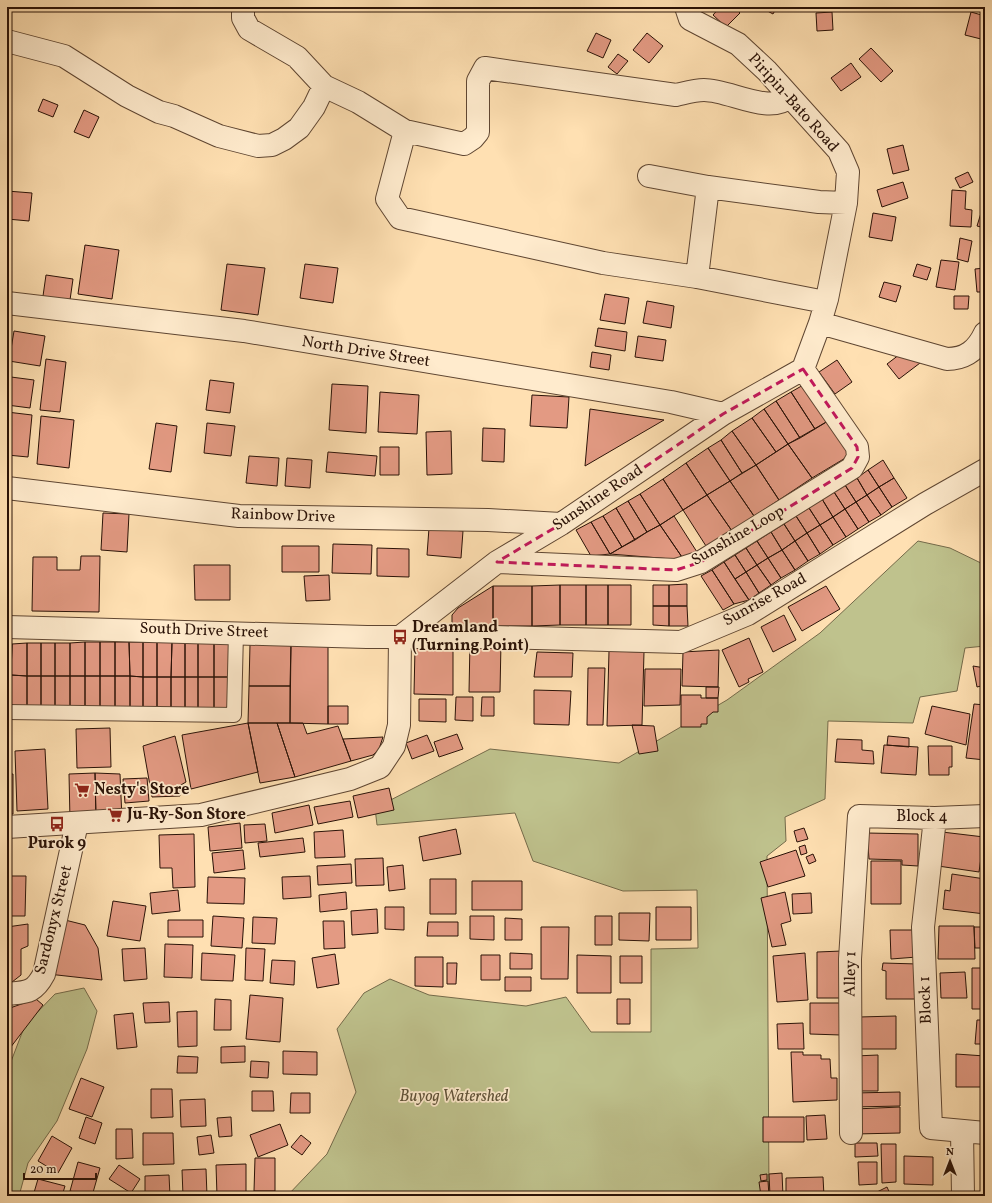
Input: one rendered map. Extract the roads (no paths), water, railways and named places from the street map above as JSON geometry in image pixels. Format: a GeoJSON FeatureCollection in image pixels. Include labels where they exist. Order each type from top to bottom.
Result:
{"type":"FeatureCollection","features":[{"type":"Feature","properties":{"kind":"street"},"geometry":{"type":"LineString","coordinates":[[243,7],[243,18],[249,29],[297,57],[324,86],[358,102],[405,131],[464,144],[473,138],[478,132],[478,80],[485,68],[676,95],[703,90],[736,95],[757,102],[773,104],[784,101],[790,96]]}},
{"type":"Feature","properties":{"kind":"street","name":"Piripin-Bato Road"},"geometry":{"type":"LineString","coordinates":[[686,7],[690,18],[738,44],[767,71],[839,151],[848,172],[846,203],[827,299],[803,369]]}},
{"type":"Feature","properties":{"kind":"street"},"geometry":{"type":"LineString","coordinates":[[7,41],[19,42],[64,56],[127,96],[159,112],[174,116],[219,136],[258,146],[272,145],[284,139],[299,128],[314,107],[324,86]]}},
{"type":"Feature","properties":{"kind":"street"},"geometry":{"type":"LineString","coordinates":[[405,131],[387,199],[400,218],[603,263],[697,277],[820,301],[827,299]]}},
{"type":"Feature","properties":{"kind":"street"},"geometry":{"type":"LineString","coordinates":[[649,176],[708,187],[819,202],[846,203]]}},
{"type":"Feature","properties":{"kind":"street"},"geometry":{"type":"LineString","coordinates":[[697,277],[708,187]]}},
{"type":"Feature","properties":{"kind":"street","name":"North Drive Street"},"geometry":{"type":"LineString","coordinates":[[7,303],[244,331],[671,402],[724,414]]}},
{"type":"Feature","properties":{"kind":"street"},"geometry":{"type":"LineString","coordinates":[[820,323],[946,359],[956,359],[972,353],[985,333]]}},
{"type":"Feature","properties":{"kind":"street","name":"Sunshine Road"},"geometry":{"type":"LineString","coordinates":[[400,637],[497,562],[561,524],[724,414],[803,369]]}},
{"type":"Feature","properties":{"kind":"street","name":"Sunshine Loop"},"geometry":{"type":"LineString","coordinates":[[497,562],[676,570],[701,562],[852,468],[858,457],[857,447],[803,369]]}},
{"type":"Feature","properties":{"kind":"street","name":"Sunrise Road"},"geometry":{"type":"LineString","coordinates":[[400,637],[495,637],[681,642],[748,614],[925,504],[985,470]]}},
{"type":"Feature","properties":{"kind":"street","name":"Rainbow Drive"},"geometry":{"type":"LineString","coordinates":[[7,488],[239,516],[488,520],[561,524]]}},
{"type":"Feature","properties":{"kind":"street","name":"South Drive Street"},"geometry":{"type":"LineString","coordinates":[[7,626],[400,637]]}},
{"type":"Feature","properties":{"kind":"street"},"geometry":{"type":"LineString","coordinates":[[7,827],[201,816],[350,779],[380,768],[394,746],[399,725],[400,637]]}},
{"type":"Feature","properties":{"kind":"street","name":"Block 4"},"geometry":{"type":"LineString","coordinates":[[859,816],[935,818],[985,816]]}},
{"type":"Feature","properties":{"kind":"street","name":"Alley 1"},"geometry":{"type":"LineString","coordinates":[[851,1133],[850,959],[859,816]]}},
{"type":"Feature","properties":{"kind":"street","name":"Block 1"},"geometry":{"type":"LineString","coordinates":[[935,818],[923,927],[931,1128],[985,1133]]}},
{"type":"Feature","properties":{"kind":"street","name":"Sardonyx Street"},"geometry":{"type":"LineString","coordinates":[[7,994],[26,992],[37,986],[44,974],[77,823]]}},
{"type":"Feature","properties":{"kind":"street"},"geometry":{"type":"LineString","coordinates":[[962,1131],[963,1196]]}},
{"type":"Feature","properties":{"kind":"lane"},"geometry":{"type":"LineString","coordinates":[[7,712],[234,715],[236,632]]}},
{"type":"Feature","properties":{"kind":"place","name":"Dreamland (Turning Point)"},"geometry":{"type":"Point","coordinates":[400,637]}},
{"type":"Feature","properties":{"kind":"place","name":"Nesty's Store"},"geometry":{"type":"Point","coordinates":[82,790]}},
{"type":"Feature","properties":{"kind":"place","name":"Ju-Ry-Son Store"},"geometry":{"type":"Point","coordinates":[115,815]}},
{"type":"Feature","properties":{"kind":"place","name":"Purok 9"},"geometry":{"type":"Point","coordinates":[57,824]}},
{"type":"Feature","properties":{"kind":"park label","name":"Buyog Watershed"},"geometry":{"type":"Point","coordinates":[454,1097]}}]}
